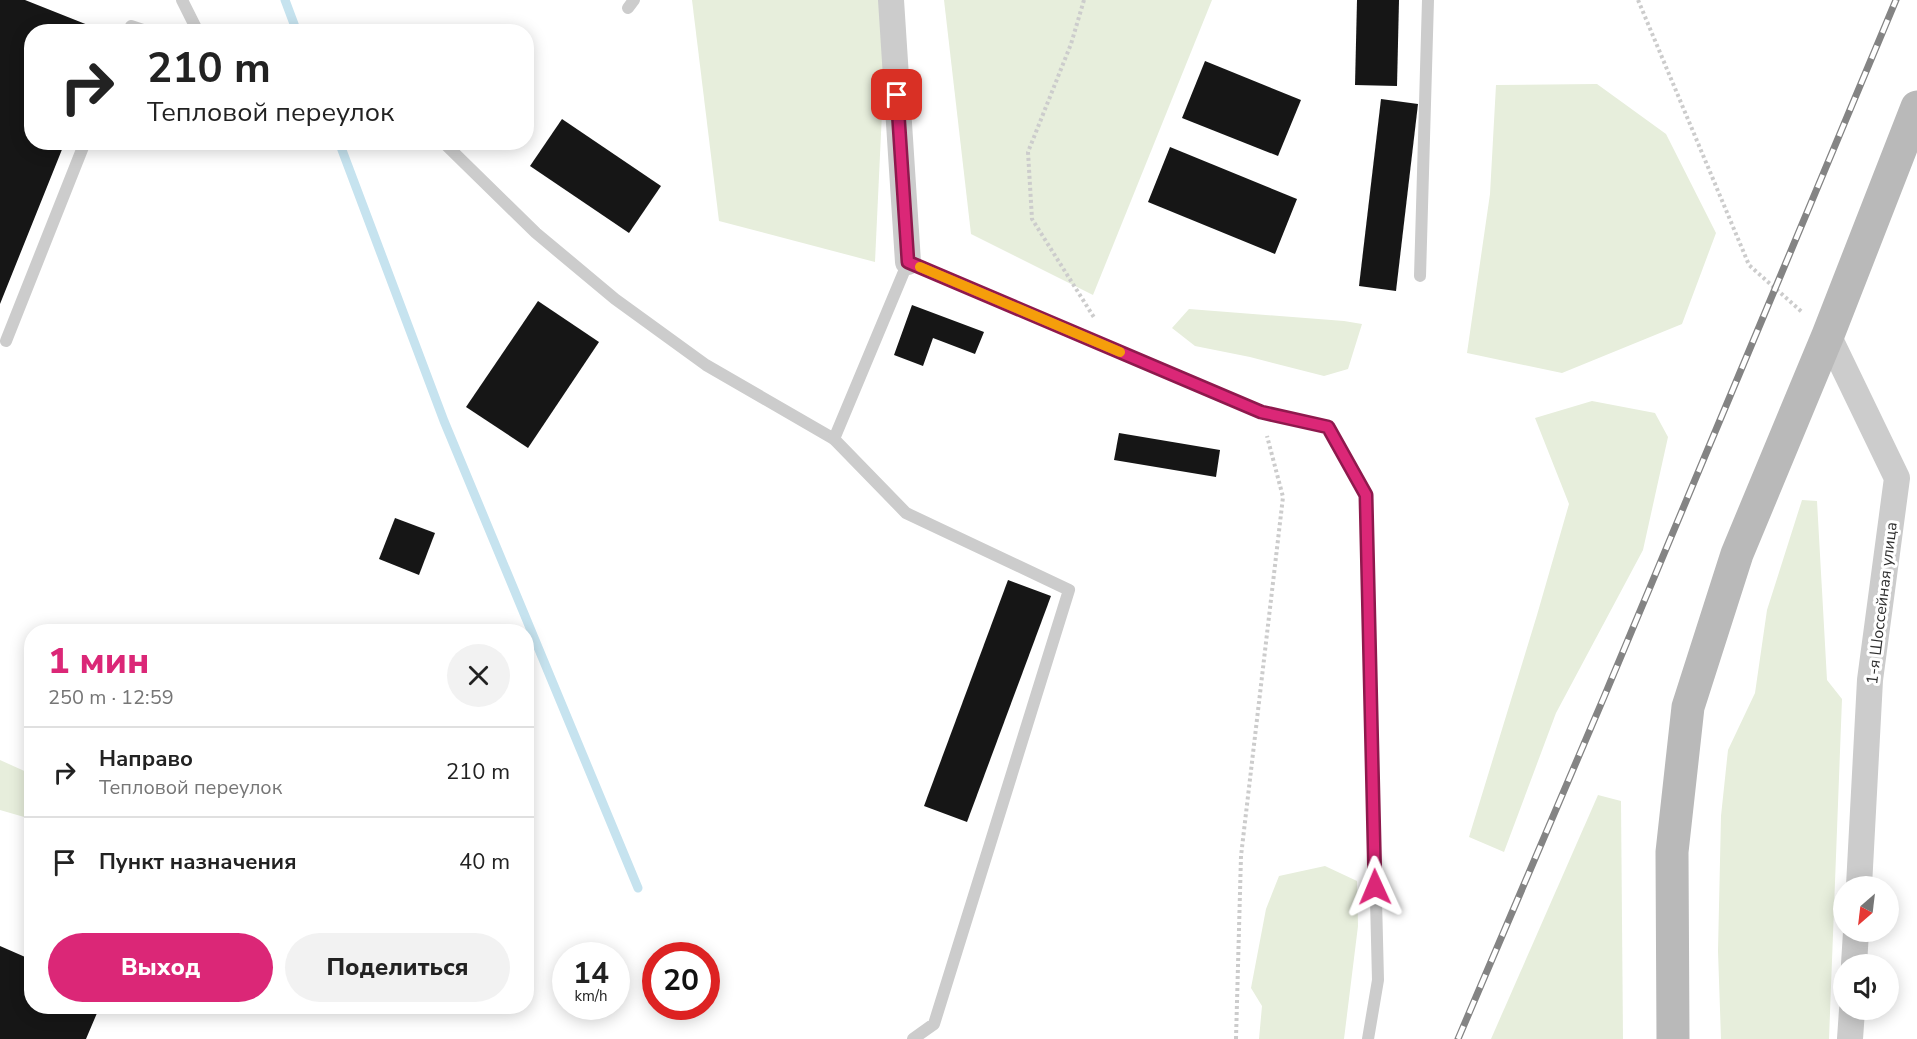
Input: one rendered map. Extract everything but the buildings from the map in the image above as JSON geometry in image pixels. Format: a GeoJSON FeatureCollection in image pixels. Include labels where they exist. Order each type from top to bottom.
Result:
{"type":"FeatureCollection","features":[{"type":"Feature","properties":{"kind":"main road"},"geometry":{"type":"LineString","coordinates":[[1672,1039],[1672,852],[1688,707],[1737,554],[1828,335],[1917,107]]}},
{"type":"Feature","properties":{"kind":"street"},"geometry":{"type":"LineString","coordinates":[[891,0],[908,262]]}},
{"type":"Feature","properties":{"kind":"street","name":"1-я Шоссейная улица"},"geometry":{"type":"LineString","coordinates":[[1828,335],[1897,478],[1870,680],[1859,876]]}},
{"type":"Feature","properties":{"kind":"street"},"geometry":{"type":"LineString","coordinates":[[1850,1039],[1851,1020]]}},
{"type":"Feature","properties":{"kind":"lane"},"geometry":{"type":"LineString","coordinates":[[182,0],[194,24]]}},
{"type":"Feature","properties":{"kind":"lane"},"geometry":{"type":"LineString","coordinates":[[1420,276],[1428,0]]}},
{"type":"Feature","properties":{"kind":"lane"},"geometry":{"type":"LineString","coordinates":[[6,341],[82,150]]}},
{"type":"Feature","properties":{"kind":"lane"},"geometry":{"type":"LineString","coordinates":[[451,150],[536,233],[615,299],[706,365],[834,439],[906,513],[1069,590],[934,1024],[913,1039]]}},
{"type":"Feature","properties":{"kind":"lane"},"geometry":{"type":"LineString","coordinates":[[834,439],[908,262],[1261,412],[1328,427],[1366,495],[1378,980],[1368,1039]]}},
{"type":"Feature","properties":{"kind":"path"},"geometry":{"type":"LineString","coordinates":[[1084,0],[1071,44],[1028,152],[1028,163],[1032,219],[1094,317],[1107,346]]}},
{"type":"Feature","properties":{"kind":"path"},"geometry":{"type":"LineString","coordinates":[[1638,0],[1749,265],[1828,335]]}},
{"type":"Feature","properties":{"kind":"path"},"geometry":{"type":"LineString","coordinates":[[1236,1039],[1241,856],[1283,497],[1261,412]]}},
{"type":"Feature","properties":{"kind":"green space"},"geometry":{"type":"Polygon","coordinates":[[[692,0],[879,0],[885,48],[875,262],[719,221],[692,0]]]}},
{"type":"Feature","properties":{"kind":"green space"},"geometry":{"type":"Polygon","coordinates":[[[944,0],[1212,0],[1093,295],[971,234],[944,0]]]}},
{"type":"Feature","properties":{"kind":"green space"},"geometry":{"type":"Polygon","coordinates":[[[1597,84],[1666,134],[1716,233],[1682,324],[1562,373],[1467,353],[1490,194],[1496,85],[1597,84]]]}},
{"type":"Feature","properties":{"kind":"green space"},"geometry":{"type":"Polygon","coordinates":[[[1189,309],[1362,324],[1348,369],[1324,376],[1195,346],[1172,328],[1189,309]]]}},
{"type":"Feature","properties":{"kind":"green space"},"geometry":{"type":"Polygon","coordinates":[[[1592,401],[1655,413],[1668,437],[1643,550],[1556,713],[1504,852],[1469,837],[1569,504],[1535,418],[1592,401]]]}},
{"type":"Feature","properties":{"kind":"green space"},"geometry":{"type":"Polygon","coordinates":[[[1802,500],[1817,501],[1827,680],[1842,699],[1835,876],[1833,876],[1829,1039],[1721,1039],[1718,951],[1721,816],[1728,750],[1755,693],[1767,610],[1802,500]]]}},
{"type":"Feature","properties":{"kind":"green space"},"geometry":{"type":"Polygon","coordinates":[[[0,760],[24,771],[24,817],[0,810],[0,760]]]}},
{"type":"Feature","properties":{"kind":"green space"},"geometry":{"type":"Polygon","coordinates":[[[1598,795],[1621,801],[1623,1039],[1491,1039],[1598,795]]]}},
{"type":"Feature","properties":{"kind":"green space"},"geometry":{"type":"Polygon","coordinates":[[[1325,866],[1357,881],[1358,926],[1344,1039],[1259,1039],[1262,1006],[1251,988],[1266,909],[1279,876],[1325,866]]]}},
{"type":"Feature","properties":{"kind":"waterway"},"geometry":{"type":"LineString","coordinates":[[285,0],[294,24]]}},
{"type":"Feature","properties":{"kind":"waterway"},"geometry":{"type":"LineString","coordinates":[[342,150],[444,421],[528,624]]}},
{"type":"Feature","properties":{"kind":"waterway"},"geometry":{"type":"LineString","coordinates":[[534,638],[638,888]]}},
{"type":"Feature","properties":{"kind":"railway"},"geometry":{"type":"LineString","coordinates":[[1458,1039],[1896,0]]}},
{"type":"Feature","properties":{"kind":"slow traffic"},"geometry":{"type":"LineString","coordinates":[[920,267],[1120,352]]}},
{"type":"Feature","properties":{"kind":"route"},"geometry":{"type":"LineString","coordinates":[[897,95],[908,262],[1261,412],[1328,427],[1366,495],[1375,887]]}}]}
